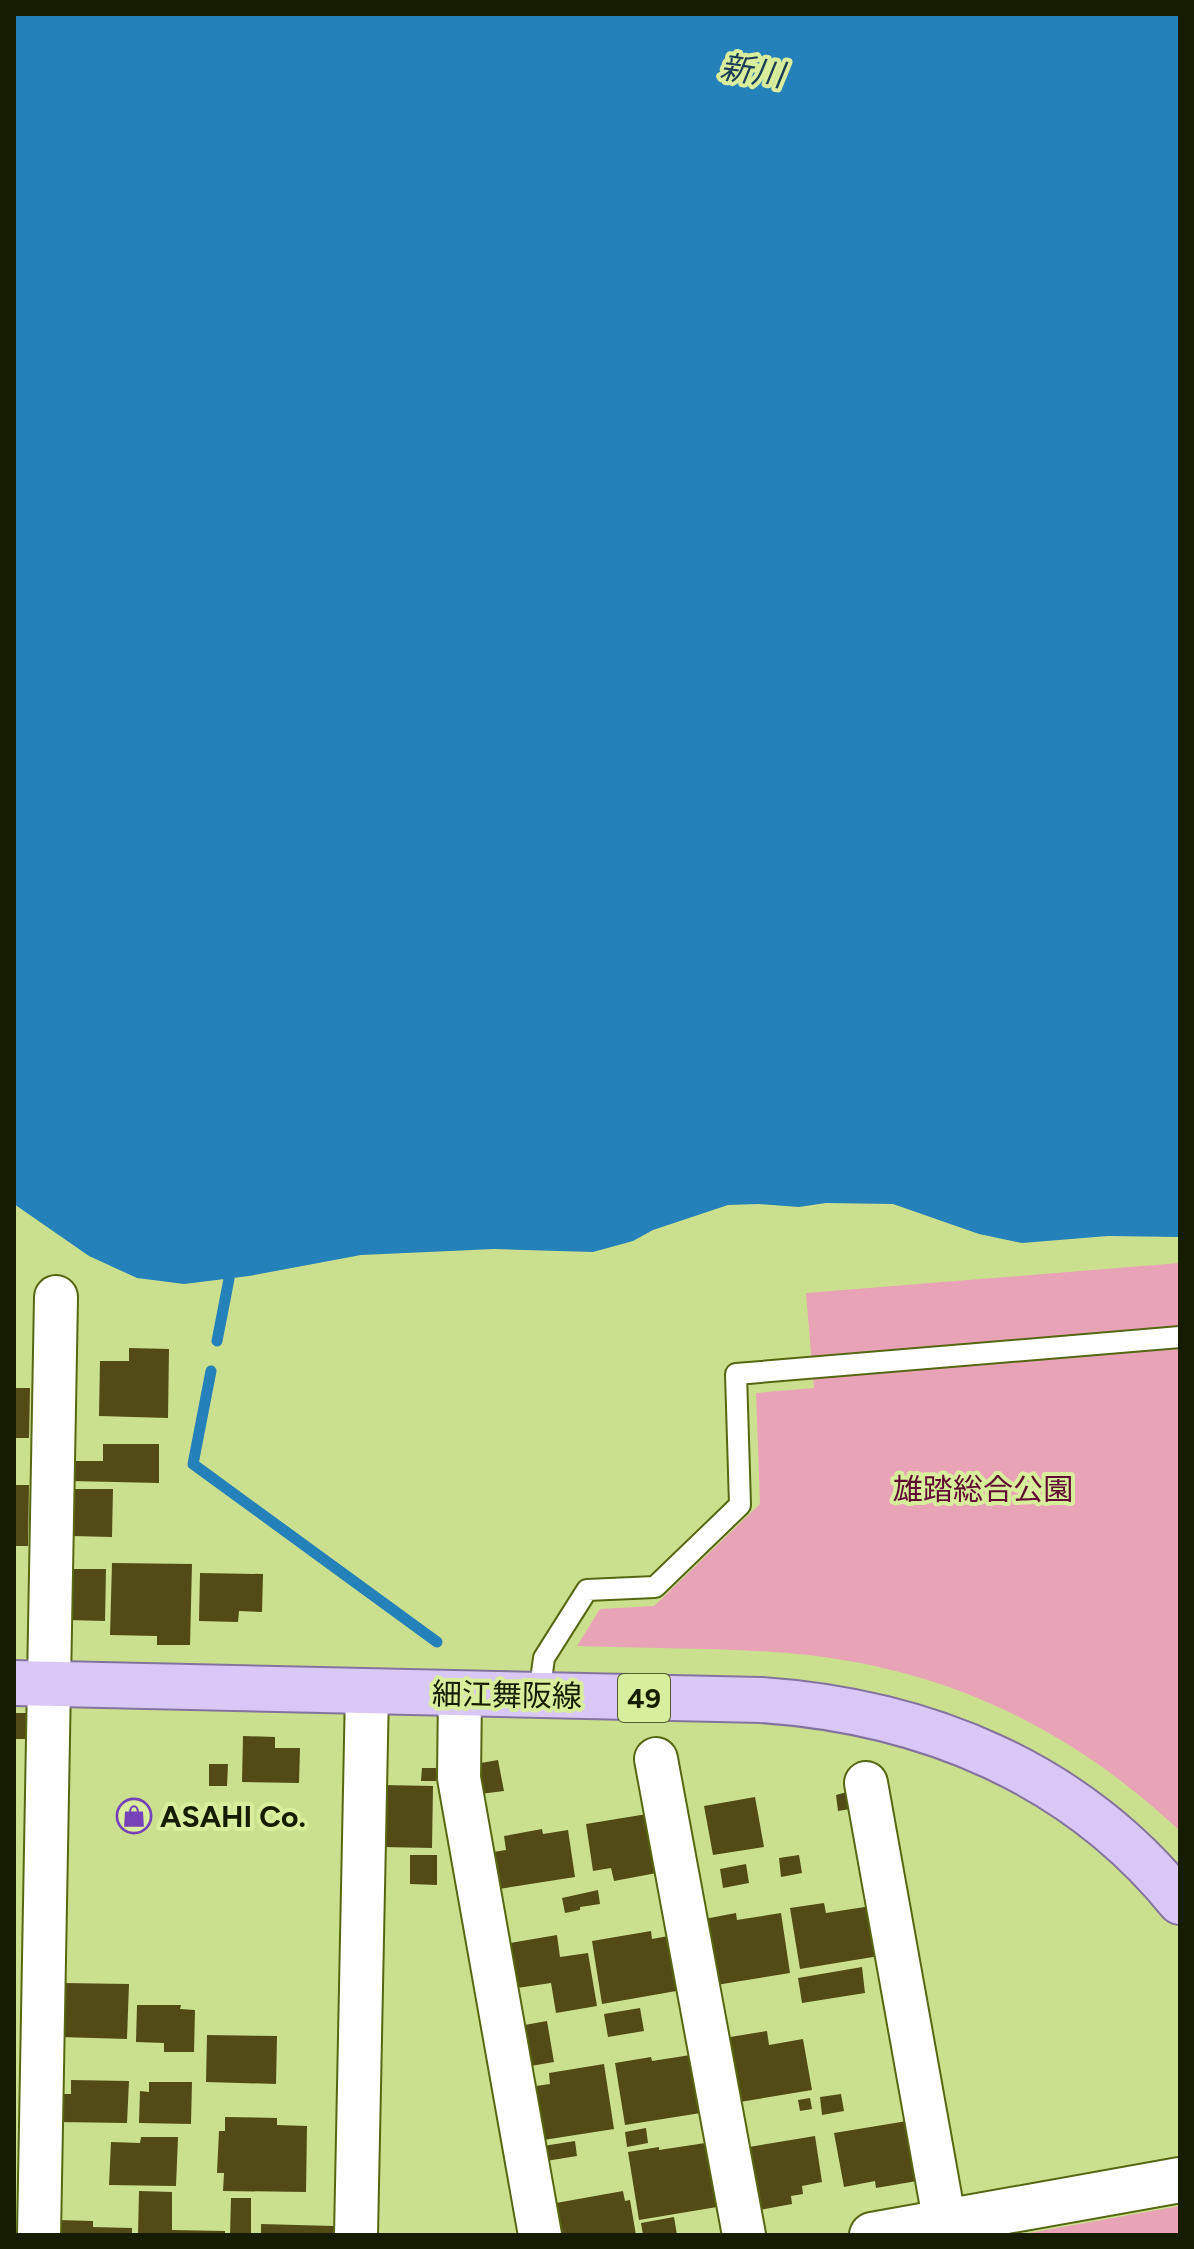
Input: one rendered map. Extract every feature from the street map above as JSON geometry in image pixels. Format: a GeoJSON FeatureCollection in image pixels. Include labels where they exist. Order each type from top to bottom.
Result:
{"type":"FeatureCollection","features":[{"type":"Feature","properties":{"kind":"main road","name":"細江舞阪線"},"geometry":{"type":"LineString","coordinates":[[31,1683],[800,1703],[839,1708],[915,1726],[988,1754],[1056,1792],[1119,1839],[1180,1902]]}},
{"type":"Feature","properties":{"kind":"street"},"geometry":{"type":"LineString","coordinates":[[39,2235],[31,1683],[56,1297]]}},
{"type":"Feature","properties":{"kind":"street"},"geometry":{"type":"LineString","coordinates":[[356,2235],[367,1691]]}},
{"type":"Feature","properties":{"kind":"street"},"geometry":{"type":"LineString","coordinates":[[460,1693],[459,1778],[540,2235]]}},
{"type":"Feature","properties":{"kind":"street"},"geometry":{"type":"LineString","coordinates":[[656,1759],[744,2235]]}},
{"type":"Feature","properties":{"kind":"street"},"geometry":{"type":"LineString","coordinates":[[866,1783],[946,2228]]}},
{"type":"Feature","properties":{"kind":"street"},"geometry":{"type":"LineString","coordinates":[[872,2235],[946,2228],[1180,2180]]}},
{"type":"Feature","properties":{"kind":"lane"},"geometry":{"type":"LineString","coordinates":[[539,1695],[544,1658],[587,1590],[655,1587],[740,1505],[736,1374],[1180,1337]]}},
{"type":"Feature","properties":{"kind":"green space","name":"雄踏総合公園"},"geometry":{"type":"Polygon","coordinates":[[[1180,1263],[1180,1831],[1139,1795],[1054,1736],[962,1692],[913,1676],[862,1663],[779,1652],[577,1646],[600,1609],[654,1606],[760,1504],[756,1393],[814,1388],[806,1293],[1180,1263]]]}},
{"type":"Feature","properties":{"kind":"green space"},"geometry":{"type":"Polygon","coordinates":[[[1180,2206],[1180,2235],[1018,2235],[1180,2206]]]}},
{"type":"Feature","properties":{"kind":"water","name":"新川"},"geometry":{"type":"Polygon","coordinates":[[[14,14],[1180,14],[1180,1237],[1108,1236],[1022,1243],[979,1234],[893,1204],[826,1203],[799,1207],[728,1205],[653,1230],[633,1241],[593,1252],[494,1249],[361,1255],[249,1276],[184,1284],[137,1278],[89,1256],[14,1204],[14,14]]]}},
{"type":"Feature","properties":{"kind":"building"},"geometry":{"type":"Polygon","coordinates":[[[129,1348],[169,1349],[168,1418],[99,1416],[100,1361],[129,1361],[129,1348]]]}},
{"type":"Feature","properties":{"kind":"building"},"geometry":{"type":"Polygon","coordinates":[[[14,1388],[30,1388],[29,1438],[14,1438],[14,1388]]]}},
{"type":"Feature","properties":{"kind":"building"},"geometry":{"type":"Polygon","coordinates":[[[103,1444],[159,1444],[159,1483],[71,1481],[71,1461],[103,1461],[103,1444]]]}},
{"type":"Feature","properties":{"kind":"building"},"geometry":{"type":"Polygon","coordinates":[[[14,1485],[29,1485],[28,1546],[14,1546],[14,1485]]]}},
{"type":"Feature","properties":{"kind":"building"},"geometry":{"type":"Polygon","coordinates":[[[72,1489],[113,1489],[112,1537],[71,1536],[72,1489]]]}},
{"type":"Feature","properties":{"kind":"building"},"geometry":{"type":"Polygon","coordinates":[[[112,1563],[192,1564],[190,1645],[157,1645],[157,1636],[110,1635],[112,1563]]]}},
{"type":"Feature","properties":{"kind":"building"},"geometry":{"type":"Polygon","coordinates":[[[68,1569],[106,1569],[105,1621],[67,1620],[68,1569]]]}},
{"type":"Feature","properties":{"kind":"building"},"geometry":{"type":"Polygon","coordinates":[[[200,1573],[263,1574],[262,1612],[239,1611],[238,1622],[199,1621],[200,1573]]]}},
{"type":"Feature","properties":{"kind":"building"},"geometry":{"type":"Polygon","coordinates":[[[14,1713],[29,1713],[28,1739],[14,1739],[14,1713]]]}},
{"type":"Feature","properties":{"kind":"building"},"geometry":{"type":"Polygon","coordinates":[[[243,1736],[275,1737],[275,1748],[300,1748],[299,1783],[242,1782],[243,1736]]]}},
{"type":"Feature","properties":{"kind":"building"},"geometry":{"type":"Polygon","coordinates":[[[498,1760],[504,1791],[480,1794],[475,1764],[498,1760]]]}},
{"type":"Feature","properties":{"kind":"building"},"geometry":{"type":"Polygon","coordinates":[[[209,1764],[228,1764],[227,1786],[209,1786],[209,1764]]]}},
{"type":"Feature","properties":{"kind":"building"},"geometry":{"type":"Polygon","coordinates":[[[422,1768],[436,1768],[436,1781],[421,1781],[422,1768]]]}},
{"type":"Feature","properties":{"kind":"building"},"geometry":{"type":"Polygon","coordinates":[[[383,1785],[433,1786],[432,1848],[382,1847],[383,1785]]]}},
{"type":"Feature","properties":{"kind":"building"},"geometry":{"type":"Polygon","coordinates":[[[847,1792],[850,1809],[838,1811],[836,1795],[847,1792]]]}},
{"type":"Feature","properties":{"kind":"building"},"geometry":{"type":"Polygon","coordinates":[[[755,1797],[764,1847],[713,1855],[704,1806],[755,1797]]]}},
{"type":"Feature","properties":{"kind":"building"},"geometry":{"type":"Polygon","coordinates":[[[653,1813],[662,1872],[614,1881],[611,1868],[593,1871],[586,1824],[653,1813]]]}},
{"type":"Feature","properties":{"kind":"building"},"geometry":{"type":"Polygon","coordinates":[[[542,1829],[543,1834],[568,1830],[575,1877],[493,1890],[487,1853],[506,1850],[504,1836],[542,1829]]]}},
{"type":"Feature","properties":{"kind":"building"},"geometry":{"type":"Polygon","coordinates":[[[410,1855],[437,1855],[437,1885],[410,1884],[410,1855]]]}},
{"type":"Feature","properties":{"kind":"building"},"geometry":{"type":"Polygon","coordinates":[[[799,1855],[802,1873],[781,1877],[779,1858],[799,1855]]]}},
{"type":"Feature","properties":{"kind":"building"},"geometry":{"type":"Polygon","coordinates":[[[746,1864],[749,1883],[723,1888],[720,1869],[746,1864]]]}},
{"type":"Feature","properties":{"kind":"building"},"geometry":{"type":"Polygon","coordinates":[[[598,1890],[600,1904],[565,1913],[562,1898],[598,1890]]]}},
{"type":"Feature","properties":{"kind":"building"},"geometry":{"type":"Polygon","coordinates":[[[824,1903],[826,1913],[871,1906],[879,1956],[800,1969],[790,1908],[824,1903]]]}},
{"type":"Feature","properties":{"kind":"building"},"geometry":{"type":"Polygon","coordinates":[[[736,1913],[737,1920],[781,1913],[790,1973],[710,1986],[699,1920],[736,1913]]]}},
{"type":"Feature","properties":{"kind":"building"},"geometry":{"type":"Polygon","coordinates":[[[651,1931],[652,1939],[674,1935],[682,1990],[602,2004],[592,1941],[651,1931]]]}},
{"type":"Feature","properties":{"kind":"building"},"geometry":{"type":"Polygon","coordinates":[[[557,1935],[560,1957],[588,1953],[597,2006],[556,2013],[551,1983],[517,1988],[510,1943],[557,1935]]]}},
{"type":"Feature","properties":{"kind":"building"},"geometry":{"type":"Polygon","coordinates":[[[862,1967],[865,1993],[802,2003],[798,1978],[862,1967]]]}},
{"type":"Feature","properties":{"kind":"building"},"geometry":{"type":"Polygon","coordinates":[[[62,1983],[129,1984],[127,2039],[60,2037],[62,1983]]]}},
{"type":"Feature","properties":{"kind":"building"},"geometry":{"type":"Polygon","coordinates":[[[137,2005],[181,2005],[180,2009],[195,2010],[194,2052],[164,2052],[164,2043],[136,2042],[137,2005]]]}},
{"type":"Feature","properties":{"kind":"building"},"geometry":{"type":"Polygon","coordinates":[[[640,2008],[644,2031],[608,2037],[604,2014],[640,2008]]]}},
{"type":"Feature","properties":{"kind":"building"},"geometry":{"type":"Polygon","coordinates":[[[547,2021],[554,2062],[525,2067],[519,2026],[547,2021]]]}},
{"type":"Feature","properties":{"kind":"building"},"geometry":{"type":"Polygon","coordinates":[[[767,2031],[769,2045],[803,2039],[812,2090],[734,2103],[724,2038],[767,2031]]]}},
{"type":"Feature","properties":{"kind":"building"},"geometry":{"type":"Polygon","coordinates":[[[207,2035],[277,2036],[276,2084],[206,2082],[207,2035]]]}},
{"type":"Feature","properties":{"kind":"building"},"geometry":{"type":"Polygon","coordinates":[[[697,2054],[707,2112],[625,2125],[615,2063],[697,2054]]]}},
{"type":"Feature","properties":{"kind":"building"},"geometry":{"type":"Polygon","coordinates":[[[604,2064],[614,2129],[537,2141],[529,2087],[550,2084],[549,2073],[604,2064]]]}},
{"type":"Feature","properties":{"kind":"building"},"geometry":{"type":"Polygon","coordinates":[[[71,2080],[129,2081],[127,2123],[58,2122],[59,2094],[71,2094],[71,2080]]]}},
{"type":"Feature","properties":{"kind":"building"},"geometry":{"type":"Polygon","coordinates":[[[149,2082],[192,2082],[191,2124],[139,2123],[140,2091],[149,2092],[149,2082]]]}},
{"type":"Feature","properties":{"kind":"building"},"geometry":{"type":"Polygon","coordinates":[[[841,2094],[844,2111],[822,2115],[820,2097],[841,2094]]]}},
{"type":"Feature","properties":{"kind":"building"},"geometry":{"type":"Polygon","coordinates":[[[810,2098],[812,2109],[800,2111],[798,2100],[810,2098]]]}},
{"type":"Feature","properties":{"kind":"building"},"geometry":{"type":"Polygon","coordinates":[[[225,2117],[277,2118],[277,2125],[307,2126],[306,2192],[223,2191],[224,2173],[217,2173],[219,2131],[225,2131],[225,2117]]]}},
{"type":"Feature","properties":{"kind":"building"},"geometry":{"type":"Polygon","coordinates":[[[907,2121],[917,2181],[876,2188],[875,2181],[844,2187],[834,2133],[907,2121]]]}},
{"type":"Feature","properties":{"kind":"building"},"geometry":{"type":"Polygon","coordinates":[[[646,2128],[648,2143],[627,2147],[625,2132],[646,2128]]]}},
{"type":"Feature","properties":{"kind":"building"},"geometry":{"type":"Polygon","coordinates":[[[815,2136],[822,2182],[802,2186],[803,2194],[791,2196],[792,2204],[754,2211],[743,2148],[815,2136]]]}},
{"type":"Feature","properties":{"kind":"building"},"geometry":{"type":"Polygon","coordinates":[[[141,2137],[178,2137],[176,2186],[109,2185],[111,2142],[140,2143],[141,2137]]]}},
{"type":"Feature","properties":{"kind":"building"},"geometry":{"type":"Polygon","coordinates":[[[575,2141],[577,2156],[546,2161],[543,2146],[575,2141]]]}},
{"type":"Feature","properties":{"kind":"building"},"geometry":{"type":"Polygon","coordinates":[[[712,2142],[723,2206],[639,2220],[628,2152],[712,2142]]]}},
{"type":"Feature","properties":{"kind":"building"},"geometry":{"type":"Polygon","coordinates":[[[139,2191],[172,2192],[172,2230],[225,2231],[225,2235],[138,2235],[139,2191]]]}},
{"type":"Feature","properties":{"kind":"building"},"geometry":{"type":"Polygon","coordinates":[[[623,2191],[625,2201],[630,2200],[636,2235],[561,2235],[556,2203],[623,2191]]]}},
{"type":"Feature","properties":{"kind":"building"},"geometry":{"type":"Polygon","coordinates":[[[231,2198],[251,2198],[251,2235],[230,2235],[231,2198]]]}},
{"type":"Feature","properties":{"kind":"building"},"geometry":{"type":"Polygon","coordinates":[[[674,2217],[677,2235],[643,2235],[641,2223],[674,2217]]]}},
{"type":"Feature","properties":{"kind":"building"},"geometry":{"type":"Polygon","coordinates":[[[58,2220],[93,2221],[93,2227],[132,2228],[132,2235],[54,2235],[58,2220]]]}},
{"type":"Feature","properties":{"kind":"building"},"geometry":{"type":"Polygon","coordinates":[[[261,2224],[334,2226],[334,2235],[261,2235],[261,2224]]]}},
{"type":"Feature","properties":{"kind":"waterway"},"geometry":{"type":"LineString","coordinates":[[217,1341],[229,1279]]}},
{"type":"Feature","properties":{"kind":"waterway"},"geometry":{"type":"LineString","coordinates":[[211,1371],[193,1464],[437,1642]]}},
{"type":"Feature","properties":{"kind":"place","name":"ASAHI Co."},"geometry":{"type":"Point","coordinates":[134,1816]}}]}
